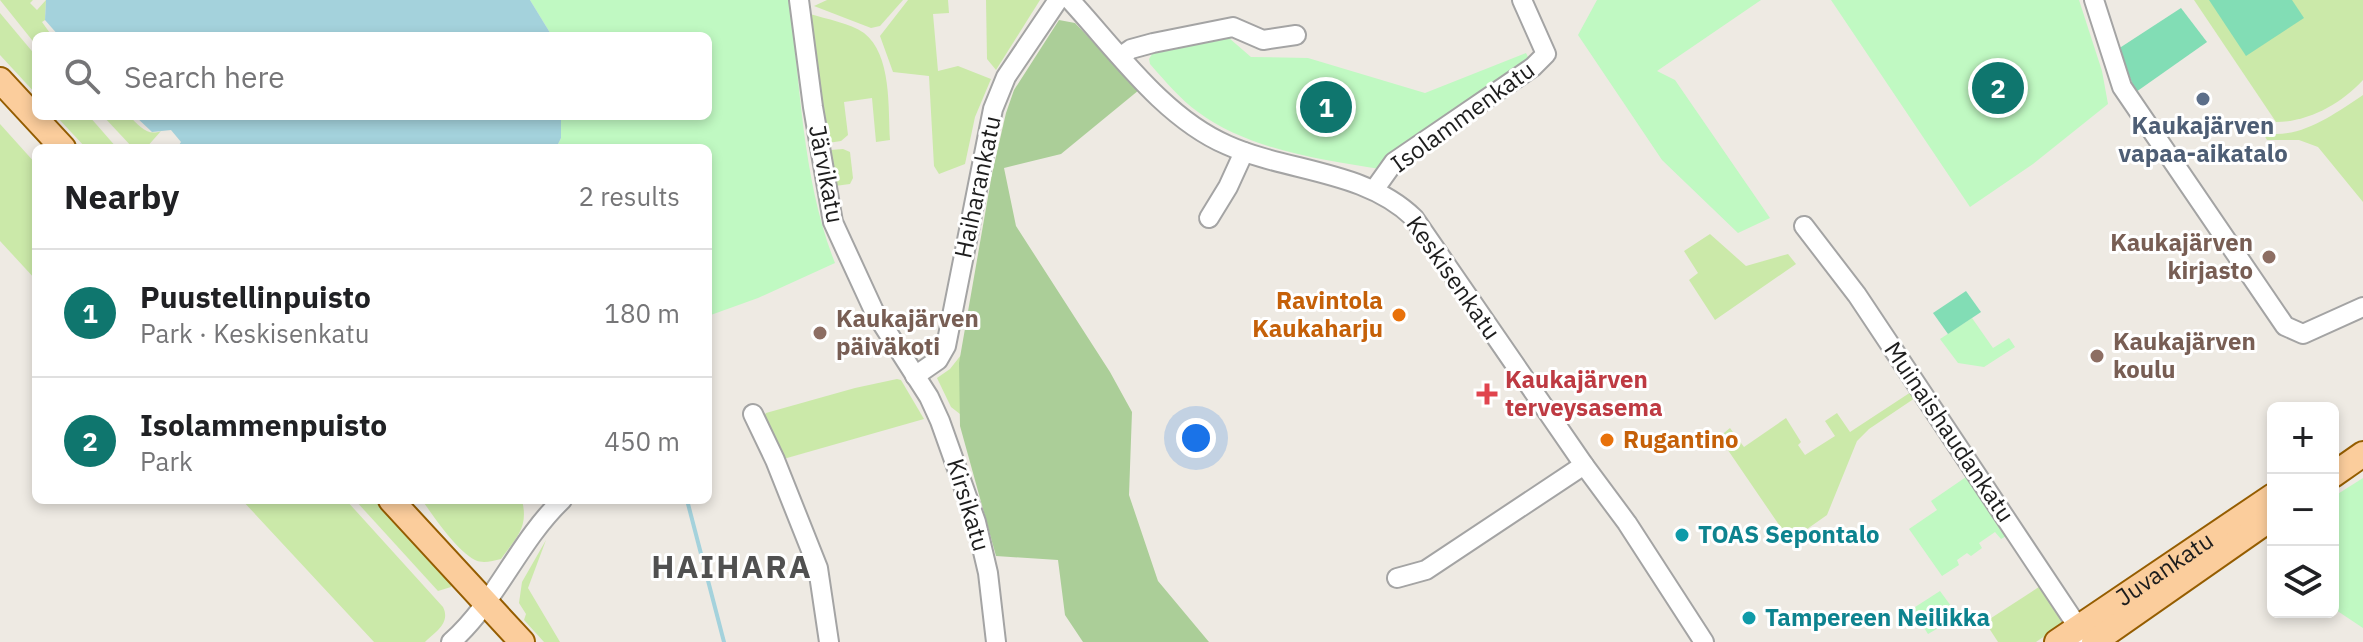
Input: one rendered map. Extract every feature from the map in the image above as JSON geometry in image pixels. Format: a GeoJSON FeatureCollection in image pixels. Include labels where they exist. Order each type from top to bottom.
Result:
{"type":"FeatureCollection","features":[{"type":"Feature","properties":{"kind":"main road"},"geometry":{"type":"LineString","coordinates":[[0,80],[32,115]]}},
{"type":"Feature","properties":{"kind":"main road"},"geometry":{"type":"LineString","coordinates":[[37,120],[59,144]]}},
{"type":"Feature","properties":{"kind":"main road"},"geometry":{"type":"LineString","coordinates":[[2339,452],[2363,435]]}},
{"type":"Feature","properties":{"kind":"main road"},"geometry":{"type":"LineString","coordinates":[[2334,474],[2363,454]]}},
{"type":"Feature","properties":{"kind":"main road","name":"Juvankatu"},"geometry":{"type":"LineString","coordinates":[[2087,637],[2267,501]]}},
{"type":"Feature","properties":{"kind":"main road"},"geometry":{"type":"LineString","coordinates":[[395,504],[522,642]]}},
{"type":"Feature","properties":{"kind":"main road","name":"Juvankatu"},"geometry":{"type":"LineString","coordinates":[[2057,642],[2087,637],[2267,521]]}},
{"type":"Feature","properties":{"kind":"street","name":"Järvikatu"},"geometry":{"type":"LineString","coordinates":[[799,0],[833,222],[874,311],[915,376]]}},
{"type":"Feature","properties":{"kind":"street","name":"Haiharankatu"},"geometry":{"type":"LineString","coordinates":[[915,376],[938,360],[946,346],[993,109],[1006,77],[1058,0]]}},
{"type":"Feature","properties":{"kind":"street","name":"Keskisenkatu"},"geometry":{"type":"LineString","coordinates":[[1070,0],[1174,112],[1190,125],[1244,152],[1374,190],[1414,218],[1627,523],[1704,642]]}},
{"type":"Feature","properties":{"kind":"street","name":"Isolammenkatu"},"geometry":{"type":"LineString","coordinates":[[1374,190],[1394,162],[1533,67],[1546,54],[1522,0]]}},
{"type":"Feature","properties":{"kind":"street"},"geometry":{"type":"LineString","coordinates":[[2094,0],[2122,87],[2285,326],[2303,334],[2363,307]]}},
{"type":"Feature","properties":{"kind":"street"},"geometry":{"type":"LineString","coordinates":[[1121,56],[1142,46],[1233,27],[1263,40],[1296,35]]}},
{"type":"Feature","properties":{"kind":"street"},"geometry":{"type":"LineString","coordinates":[[1209,218],[1244,152]]}},
{"type":"Feature","properties":{"kind":"street","name":"Muinaishaudankatu"},"geometry":{"type":"LineString","coordinates":[[1804,226],[1857,295],[2087,637]]}},
{"type":"Feature","properties":{"kind":"street","name":"Kirsikatu"},"geometry":{"type":"LineString","coordinates":[[915,376],[940,421],[976,522],[988,573],[996,642]]}},
{"type":"Feature","properties":{"kind":"street"},"geometry":{"type":"LineString","coordinates":[[753,414],[818,568],[829,642]]}},
{"type":"Feature","properties":{"kind":"street"},"geometry":{"type":"LineString","coordinates":[[1397,578],[1426,570],[1584,465]]}},
{"type":"Feature","properties":{"kind":"street"},"geometry":{"type":"LineString","coordinates":[[451,642],[487,603],[524,544],[558,504]]}},
{"type":"Feature","properties":{"kind":"green space"},"geometry":{"type":"Polygon","coordinates":[[[0,0],[33,0],[30,3],[37,10],[46,0],[45,20],[42,22],[49,32],[32,32],[32,40],[0,0]]]}},
{"type":"Feature","properties":{"kind":"green space"},"geometry":{"type":"Polygon","coordinates":[[[530,0],[790,0],[809,167],[824,232],[835,263],[758,298],[712,315],[712,144],[558,144],[561,120],[712,120],[712,32],[550,32],[530,0]]]}},
{"type":"Feature","properties":{"kind":"green space"},"geometry":{"type":"Polygon","coordinates":[[[827,0],[903,0],[880,26],[871,28],[814,6],[827,0]]]}},
{"type":"Feature","properties":{"kind":"green space"},"geometry":{"type":"Polygon","coordinates":[[[908,0],[948,0],[949,13],[933,14],[938,71],[958,66],[991,79],[975,117],[965,164],[939,174],[934,166],[929,76],[893,72],[880,36],[908,0]]]}},
{"type":"Feature","properties":{"kind":"green space"},"geometry":{"type":"Polygon","coordinates":[[[986,0],[1040,0],[996,70],[987,59],[986,0]]]}},
{"type":"Feature","properties":{"kind":"green space"},"geometry":{"type":"Polygon","coordinates":[[[1597,0],[1761,0],[1657,71],[1675,80],[1770,218],[1738,233],[1662,160],[1578,35],[1597,0]]]}},
{"type":"Feature","properties":{"kind":"green space"},"geometry":{"type":"Polygon","coordinates":[[[1831,0],[2079,0],[2102,71],[2108,104],[2033,164],[1970,207],[1831,0]]]}},
{"type":"Feature","properties":{"kind":"green space"},"geometry":{"type":"Polygon","coordinates":[[[2194,0],[2363,0],[2363,80],[2345,97],[2323,110],[2300,119],[2276,122],[2194,0]]]}},
{"type":"Feature","properties":{"kind":"green space"},"geometry":{"type":"Polygon","coordinates":[[[2209,0],[2292,0],[2304,18],[2246,56],[2209,0]]]}},
{"type":"Feature","properties":{"kind":"green space"},"geometry":{"type":"Polygon","coordinates":[[[2181,8],[2207,42],[2136,92],[2118,49],[2181,8]]]}},
{"type":"Feature","properties":{"kind":"green space"},"geometry":{"type":"Polygon","coordinates":[[[0,13],[32,51],[32,90],[0,55],[0,13]]]}},
{"type":"Feature","properties":{"kind":"green space"},"geometry":{"type":"Polygon","coordinates":[[[810,14],[864,33],[880,54],[887,83],[890,140],[876,142],[872,98],[844,102],[848,135],[841,141],[828,143],[810,14]]]}},
{"type":"Feature","properties":{"kind":"green space"},"geometry":{"type":"Polygon","coordinates":[[[1059,20],[1075,23],[1139,90],[1061,154],[1004,168],[1016,226],[1110,372],[1132,412],[1129,495],[1158,581],[1209,642],[1083,642],[1065,615],[1058,560],[996,556],[960,426],[959,363],[992,174],[1006,113],[1014,90],[1059,20]]]}},
{"type":"Feature","properties":{"kind":"green space"},"geometry":{"type":"Polygon","coordinates":[[[1229,38],[1251,57],[1308,58],[1425,93],[1526,53],[1530,61],[1380,169],[1286,151],[1239,135],[1191,107],[1150,64],[1149,59],[1154,51],[1229,38]]]}},
{"type":"Feature","properties":{"kind":"green space"},"geometry":{"type":"Polygon","coordinates":[[[2363,95],[2363,202],[2318,147],[2299,140],[2267,140],[2264,135],[2305,129],[2363,95]]]}},
{"type":"Feature","properties":{"kind":"green space"},"geometry":{"type":"Polygon","coordinates":[[[60,120],[92,120],[114,144],[82,144],[60,120]]]}},
{"type":"Feature","properties":{"kind":"green space"},"geometry":{"type":"Polygon","coordinates":[[[107,120],[133,120],[147,131],[161,131],[150,144],[129,144],[107,120]]]}},
{"type":"Feature","properties":{"kind":"green space"},"geometry":{"type":"Polygon","coordinates":[[[0,124],[32,160],[32,276],[0,241],[0,124]]]}},
{"type":"Feature","properties":{"kind":"green space"},"geometry":{"type":"Polygon","coordinates":[[[830,150],[850,152],[853,178],[850,184],[835,186],[830,150]]]}},
{"type":"Feature","properties":{"kind":"green space"},"geometry":{"type":"Polygon","coordinates":[[[1710,234],[1746,266],[1788,254],[1796,264],[1715,320],[1689,280],[1698,273],[1684,251],[1710,234]]]}},
{"type":"Feature","properties":{"kind":"green space"},"geometry":{"type":"Polygon","coordinates":[[[1966,291],[1981,312],[1948,334],[1933,313],[1966,291]]]}},
{"type":"Feature","properties":{"kind":"green space"},"geometry":{"type":"Polygon","coordinates":[[[1972,318],[1993,348],[2009,338],[2015,347],[1984,367],[1958,363],[1940,339],[1972,318]]]}},
{"type":"Feature","properties":{"kind":"green space"},"geometry":{"type":"Polygon","coordinates":[[[961,355],[960,414],[951,407],[937,378],[950,369],[961,355]]]}},
{"type":"Feature","properties":{"kind":"green space"},"geometry":{"type":"Polygon","coordinates":[[[901,380],[924,419],[780,460],[760,422],[766,413],[901,380]]]}},
{"type":"Feature","properties":{"kind":"green space"},"geometry":{"type":"Polygon","coordinates":[[[1911,392],[1915,398],[1869,429],[1857,441],[1827,515],[1790,541],[1719,437],[1730,428],[1744,447],[1786,418],[1805,455],[1835,436],[1825,421],[1837,413],[1850,432],[1911,392]]]}},
{"type":"Feature","properties":{"kind":"green space"},"geometry":{"type":"Polygon","coordinates":[[[1969,477],[2008,535],[2001,539],[1995,532],[1979,543],[1982,548],[1971,556],[1967,553],[1957,560],[1959,565],[1942,576],[1909,529],[1937,510],[1931,501],[1969,477]]]}},
{"type":"Feature","properties":{"kind":"green space"},"geometry":{"type":"Polygon","coordinates":[[[2363,478],[2363,628],[2339,612],[2339,493],[2363,478]]]}},
{"type":"Feature","properties":{"kind":"green space"},"geometry":{"type":"Polygon","coordinates":[[[246,504],[350,504],[443,607],[443,622],[425,642],[374,642],[246,504]]]}},
{"type":"Feature","properties":{"kind":"green space"},"geometry":{"type":"Polygon","coordinates":[[[359,504],[379,504],[451,583],[451,587],[438,591],[359,504]]]}},
{"type":"Feature","properties":{"kind":"green space"},"geometry":{"type":"Polygon","coordinates":[[[425,504],[523,504],[522,525],[501,559],[478,561],[453,541],[425,504]]]}},
{"type":"Feature","properties":{"kind":"green space"},"geometry":{"type":"Polygon","coordinates":[[[546,540],[528,588],[560,642],[544,642],[524,620],[526,614],[519,603],[522,582],[546,540]]]}},
{"type":"Feature","properties":{"kind":"green space"},"geometry":{"type":"Polygon","coordinates":[[[2042,585],[2065,622],[2036,642],[1998,642],[1985,622],[2042,585]]]}},
{"type":"Feature","properties":{"kind":"green space"},"geometry":{"type":"Polygon","coordinates":[[[1940,591],[1962,621],[1928,634],[1912,609],[1940,591]]]}},
{"type":"Feature","properties":{"kind":"water"},"geometry":{"type":"Polygon","coordinates":[[[46,0],[530,0],[550,32],[56,32],[45,20],[46,0]]]}},
{"type":"Feature","properties":{"kind":"water"},"geometry":{"type":"Polygon","coordinates":[[[139,120],[561,120],[558,144],[180,144],[171,130],[152,132],[139,120]]]}},
{"type":"Feature","properties":{"kind":"waterway"},"geometry":{"type":"LineString","coordinates":[[688,504],[724,642]]}},
{"type":"Feature","properties":{"kind":"place","name":"Isolammenpuisto"},"geometry":{"type":"Point","coordinates":[1998,88]}},
{"type":"Feature","properties":{"kind":"place","name":"Kaukajärven vapaa-aikatalo"},"geometry":{"type":"Point","coordinates":[2203,99]}},
{"type":"Feature","properties":{"kind":"place","name":"Puustellinpuisto"},"geometry":{"type":"Point","coordinates":[1326,107]}},
{"type":"Feature","properties":{"kind":"place","name":"Kaukajärven kirjasto"},"geometry":{"type":"Point","coordinates":[2269,257]}},
{"type":"Feature","properties":{"kind":"place","name":"Ravintola Kaukaharju"},"geometry":{"type":"Point","coordinates":[1399,315]}},
{"type":"Feature","properties":{"kind":"place","name":"Kaukajärven päiväkoti"},"geometry":{"type":"Point","coordinates":[820,333]}},
{"type":"Feature","properties":{"kind":"place","name":"Kaukajärven koulu"},"geometry":{"type":"Point","coordinates":[2097,356]}},
{"type":"Feature","properties":{"kind":"place","name":"Kaukajärven terveysasema"},"geometry":{"type":"Point","coordinates":[1487,394]}},
{"type":"Feature","properties":{"kind":"place","name":"Rugantino"},"geometry":{"type":"Point","coordinates":[1607,440]}},
{"type":"Feature","properties":{"kind":"place","name":"TOAS Sepontalo"},"geometry":{"type":"Point","coordinates":[1682,535]}},
{"type":"Feature","properties":{"kind":"place","name":"Tampereen Neilikka"},"geometry":{"type":"Point","coordinates":[1749,618]}},
{"type":"Feature","properties":{"kind":"district","name":"HAIHARA"},"geometry":{"type":"Point","coordinates":[732,567]}}]}
